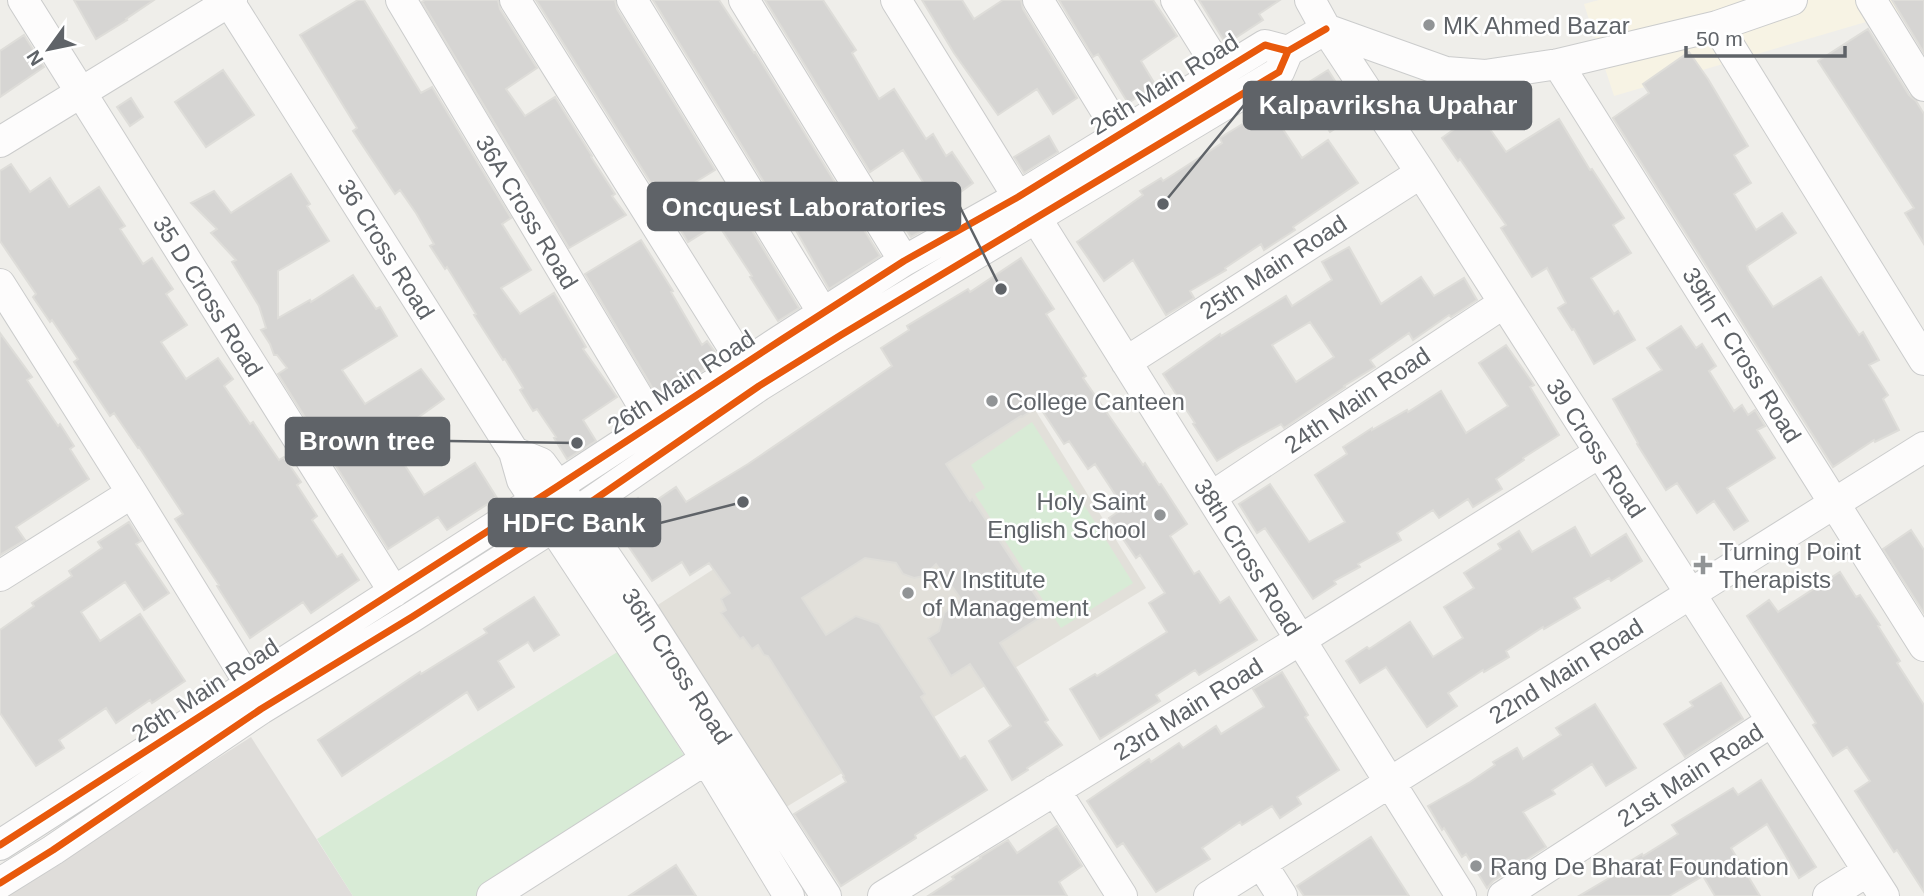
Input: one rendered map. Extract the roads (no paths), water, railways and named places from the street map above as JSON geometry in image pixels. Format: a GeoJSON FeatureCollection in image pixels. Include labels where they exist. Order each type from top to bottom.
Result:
{"type":"FeatureCollection","features":[{"type":"Feature","properties":{"kind":"street","name":"35 D Cross Road"},"geometry":{"type":"LineString","coordinates":[[23,0],[394,592]]}},
{"type":"Feature","properties":{"kind":"street"},"geometry":{"type":"LineString","coordinates":[[0,142],[230,0]]}},
{"type":"Feature","properties":{"kind":"street","name":"36 Cross Road"},"geometry":{"type":"LineString","coordinates":[[230,0],[514,452],[522,480],[547,494]]}},
{"type":"Feature","properties":{"kind":"street","name":"36A Cross Road"},"geometry":{"type":"LineString","coordinates":[[401,0],[654,424]]}},
{"type":"Feature","properties":{"kind":"street"},"geometry":{"type":"LineString","coordinates":[[515,0],[744,365]]}},
{"type":"Feature","properties":{"kind":"street"},"geometry":{"type":"LineString","coordinates":[[632,0],[823,313]]}},
{"type":"Feature","properties":{"kind":"street"},"geometry":{"type":"LineString","coordinates":[[744,0],[904,261]]}},
{"type":"Feature","properties":{"kind":"street","name":"38th Cross Road"},"geometry":{"type":"LineString","coordinates":[[897,0],[1461,896]]}},
{"type":"Feature","properties":{"kind":"street"},"geometry":{"type":"LineString","coordinates":[[1038,0],[1121,134]]}},
{"type":"Feature","properties":{"kind":"street"},"geometry":{"type":"LineString","coordinates":[[1176,0],[1221,72]]}},
{"type":"Feature","properties":{"kind":"street","name":"39 Cross Road"},"geometry":{"type":"LineString","coordinates":[[1310,0],[1326,29],[1876,884]]}},
{"type":"Feature","properties":{"kind":"street"},"geometry":{"type":"LineString","coordinates":[[1326,29],[1446,72],[1485,75],[1559,64],[1717,26],[1792,0]]}},
{"type":"Feature","properties":{"kind":"street"},"geometry":{"type":"LineString","coordinates":[[1871,0],[1924,86]]}},
{"type":"Feature","properties":{"kind":"street"},"geometry":{"type":"LineString","coordinates":[[1717,26],[1924,359]]}},
{"type":"Feature","properties":{"kind":"street","name":"26th Main Road"},"geometry":{"type":"LineString","coordinates":[[0,845],[904,261],[1027,207],[1279,72],[1288,51],[1326,29]]}},
{"type":"Feature","properties":{"kind":"street","name":"26th Main Road"},"geometry":{"type":"LineString","coordinates":[[0,883],[261,709],[412,617],[759,386],[841,335],[1027,207],[1121,134],[1265,45],[1288,51]]}},
{"type":"Feature","properties":{"kind":"street","name":"39th F Cross Road"},"geometry":{"type":"LineString","coordinates":[[1559,64],[1924,646]]}},
{"type":"Feature","properties":{"kind":"street","name":"25th Main Road"},"geometry":{"type":"LineString","coordinates":[[1126,362],[1421,173]]}},
{"type":"Feature","properties":{"kind":"street"},"geometry":{"type":"LineString","coordinates":[[0,284],[250,684]]}},
{"type":"Feature","properties":{"kind":"street","name":"24th Main Road"},"geometry":{"type":"LineString","coordinates":[[1211,497],[1504,303]]}},
{"type":"Feature","properties":{"kind":"street","name":"22nd Main Road"},"geometry":{"type":"LineString","coordinates":[[1209,896],[1924,447]]}},
{"type":"Feature","properties":{"kind":"street","name":"23rd Main Road"},"geometry":{"type":"LineString","coordinates":[[883,896],[1599,453]]}},
{"type":"Feature","properties":{"kind":"street"},"geometry":{"type":"LineString","coordinates":[[0,576],[132,493]]}},
{"type":"Feature","properties":{"kind":"street","name":"36th Cross Road"},"geometry":{"type":"LineString","coordinates":[[547,494],[717,752],[826,896]]}},
{"type":"Feature","properties":{"kind":"street","name":"21st Main Road"},"geometry":{"type":"LineString","coordinates":[[1503,896],[1771,722]]}},
{"type":"Feature","properties":{"kind":"street"},"geometry":{"type":"LineString","coordinates":[[503,893],[717,752]]}},
{"type":"Feature","properties":{"kind":"street","name":"36th Cross Road"},"geometry":{"type":"LineString","coordinates":[[717,752],[789,896]]}},
{"type":"Feature","properties":{"kind":"street"},"geometry":{"type":"LineString","coordinates":[[1055,790],[1122,896]]}},
{"type":"Feature","properties":{"kind":"street"},"geometry":{"type":"LineString","coordinates":[[1261,863],[1282,896]]}},
{"type":"Feature","properties":{"kind":"street"},"geometry":{"type":"LineString","coordinates":[[1828,896],[1876,884]]}},
{"type":"Feature","properties":{"kind":"place","name":"MK Ahmed Bazar"},"geometry":{"type":"Point","coordinates":[1429,25]}},
{"type":"Feature","properties":{"kind":"place","name":"Kalpavriksha Upahar"},"geometry":{"type":"Point","coordinates":[1163,204]}},
{"type":"Feature","properties":{"kind":"place","name":"Oncquest Laboratories"},"geometry":{"type":"Point","coordinates":[1001,289]}},
{"type":"Feature","properties":{"kind":"place","name":"College Canteen"},"geometry":{"type":"Point","coordinates":[992,401]}},
{"type":"Feature","properties":{"kind":"place","name":"Brown tree"},"geometry":{"type":"Point","coordinates":[577,443]}},
{"type":"Feature","properties":{"kind":"place","name":"HDFC Bank"},"geometry":{"type":"Point","coordinates":[743,502]}},
{"type":"Feature","properties":{"kind":"place","name":"Holy Saint English School"},"geometry":{"type":"Point","coordinates":[1160,515]}},
{"type":"Feature","properties":{"kind":"place","name":"Turning Point Therapists"},"geometry":{"type":"Point","coordinates":[1703,565]}},
{"type":"Feature","properties":{"kind":"place","name":"RV Institute of Management"},"geometry":{"type":"Point","coordinates":[908,593]}},
{"type":"Feature","properties":{"kind":"place","name":"Rang De Bharat Foundation"},"geometry":{"type":"Point","coordinates":[1476,866]}}]}
